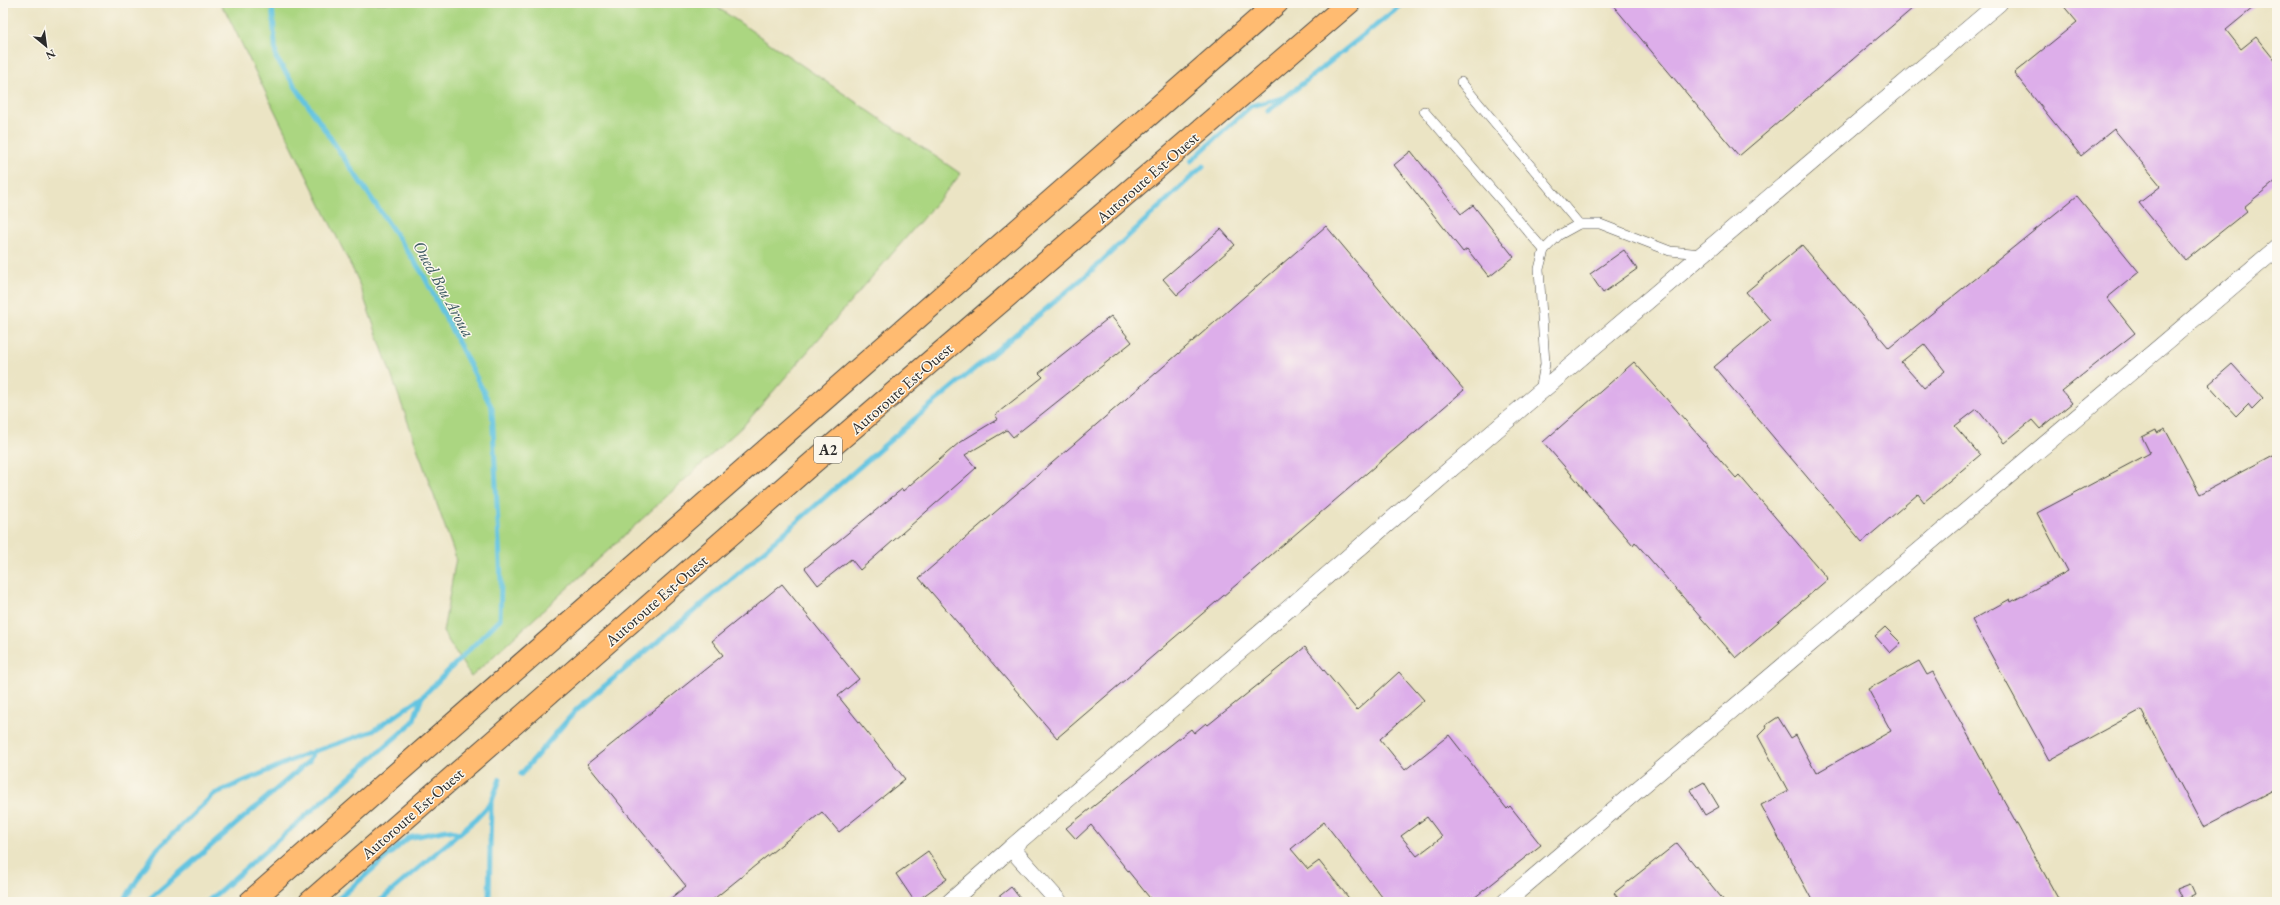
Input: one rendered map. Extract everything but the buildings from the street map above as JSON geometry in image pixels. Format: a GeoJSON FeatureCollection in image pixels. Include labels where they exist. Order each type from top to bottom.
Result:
{"type":"FeatureCollection","features":[{"type":"Feature","properties":{"kind":"highway","name":"A2"},"geometry":{"type":"LineString","coordinates":[[250,902],[1277,3]]}},
{"type":"Feature","properties":{"kind":"highway","name":"Autoroute Est-Ouest"},"geometry":{"type":"LineString","coordinates":[[310,902],[810,465],[1349,3]]}},
{"type":"Feature","properties":{"kind":"street"},"geometry":{"type":"LineString","coordinates":[[950,902],[1540,392],[1999,3]]}},
{"type":"Feature","properties":{"kind":"street"},"geometry":{"type":"LineString","coordinates":[[1505,902],[2277,248]]}},
{"type":"Feature","properties":{"kind":"street"},"geometry":{"type":"LineString","coordinates":[[1011,848],[1059,902]]}},
{"type":"Feature","properties":{"kind":"lane"},"geometry":{"type":"LineString","coordinates":[[1461,82],[1579,224]]}},
{"type":"Feature","properties":{"kind":"lane"},"geometry":{"type":"LineString","coordinates":[[1424,111],[1544,250]]}},
{"type":"Feature","properties":{"kind":"lane"},"geometry":{"type":"LineString","coordinates":[[1540,392],[1545,364],[1539,269],[1544,250],[1559,235],[1579,224],[1600,224],[1670,251],[1702,254]]}},
{"type":"Feature","properties":{"kind":"green space"},"geometry":{"type":"Polygon","coordinates":[[[219,3],[711,3],[961,174],[745,424],[471,677],[443,632],[456,558],[357,278],[227,14],[219,3]]]}},
{"type":"Feature","properties":{"kind":"waterway","name":"Oued Bou Aroua"},"geometry":{"type":"LineString","coordinates":[[123,902],[157,849],[214,794],[304,755],[373,731],[422,697],[500,619],[501,581],[492,408],[423,274],[276,58],[272,3]]}},
{"type":"Feature","properties":{"kind":"waterway"},"geometry":{"type":"LineString","coordinates":[[1268,111],[1404,3]]}},
{"type":"Feature","properties":{"kind":"waterway"},"geometry":{"type":"LineString","coordinates":[[1191,161],[1251,106],[1283,98]]}},
{"type":"Feature","properties":{"kind":"waterway"},"geometry":{"type":"LineString","coordinates":[[521,774],[577,709],[706,601],[925,410],[1089,273],[1203,166]]}},
{"type":"Feature","properties":{"kind":"waterway"},"geometry":{"type":"LineString","coordinates":[[207,902],[413,722],[422,697]]}},
{"type":"Feature","properties":{"kind":"waterway"},"geometry":{"type":"LineString","coordinates":[[146,902],[309,761],[314,751]]}},
{"type":"Feature","properties":{"kind":"waterway"},"geometry":{"type":"LineString","coordinates":[[489,902],[491,803],[500,779]]}},
{"type":"Feature","properties":{"kind":"waterway"},"geometry":{"type":"LineString","coordinates":[[379,902],[476,819],[491,803]]}},
{"type":"Feature","properties":{"kind":"waterway"},"geometry":{"type":"LineString","coordinates":[[335,902],[408,838],[447,830],[459,833]]}}]}
